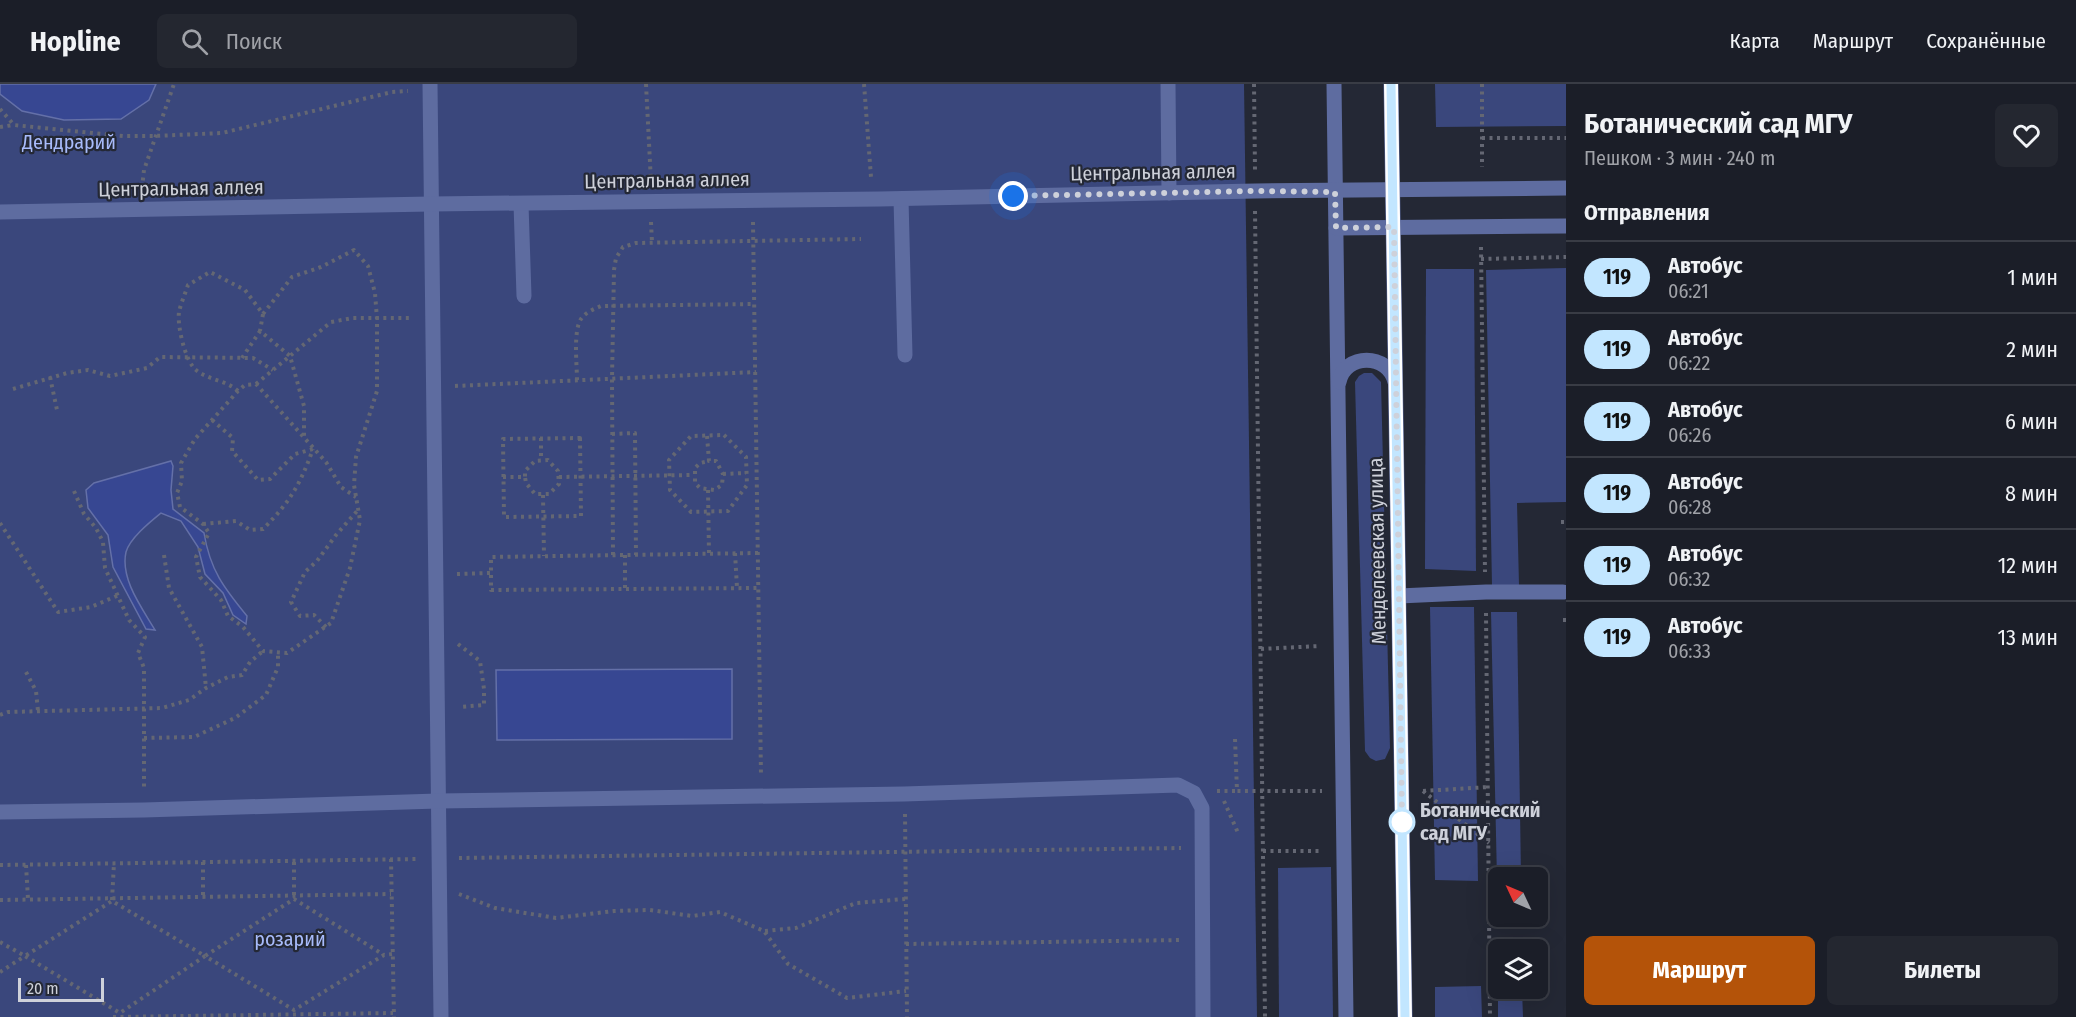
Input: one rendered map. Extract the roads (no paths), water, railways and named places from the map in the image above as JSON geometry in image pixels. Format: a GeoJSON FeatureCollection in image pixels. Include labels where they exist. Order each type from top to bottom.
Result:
{"type":"FeatureCollection","features":[{"type":"Feature","properties":{"kind":"street"},"geometry":{"type":"LineString","coordinates":[[1168,84],[1169,193]]}},
{"type":"Feature","properties":{"kind":"street","name":"Менделеевская улица"},"geometry":{"type":"LineString","coordinates":[[1334,84],[1346,1017]]}},
{"type":"Feature","properties":{"kind":"street","name":"Менделеевская улица"},"geometry":{"type":"LineString","coordinates":[[1391,84],[1405,1017]]}},
{"type":"Feature","properties":{"kind":"street"},"geometry":{"type":"LineString","coordinates":[[430,86],[441,1017]]}},
{"type":"Feature","properties":{"kind":"street","name":"Центральная аллея"},"geometry":{"type":"LineString","coordinates":[[0,212],[1566,188]]}},
{"type":"Feature","properties":{"kind":"street"},"geometry":{"type":"LineString","coordinates":[[901,199],[904,355]]}},
{"type":"Feature","properties":{"kind":"street"},"geometry":{"type":"LineString","coordinates":[[521,204],[524,296]]}},
{"type":"Feature","properties":{"kind":"street"},"geometry":{"type":"LineString","coordinates":[[1336,228],[1566,226]]}},
{"type":"Feature","properties":{"kind":"street"},"geometry":{"type":"LineString","coordinates":[[1337,388],[1346,368],[1366,359],[1378,361],[1387,367],[1393,376],[1396,388]]}},
{"type":"Feature","properties":{"kind":"street"},"geometry":{"type":"LineString","coordinates":[[1399,596],[1485,592],[1563,592]]}},
{"type":"Feature","properties":{"kind":"street"},"geometry":{"type":"LineString","coordinates":[[0,812],[438,801],[904,794],[1178,785],[1194,793],[1202,808],[1203,1017]]}},
{"type":"Feature","properties":{"kind":"place","name":"Ботанический сад МГУ"},"geometry":{"type":"Point","coordinates":[1402,822]}},
{"type":"Feature","properties":{"kind":"park label","name":"Дендрарий"},"geometry":{"type":"Point","coordinates":[69,142]}},
{"type":"Feature","properties":{"kind":"park label","name":"розарий"},"geometry":{"type":"Point","coordinates":[290,939]}}]}
